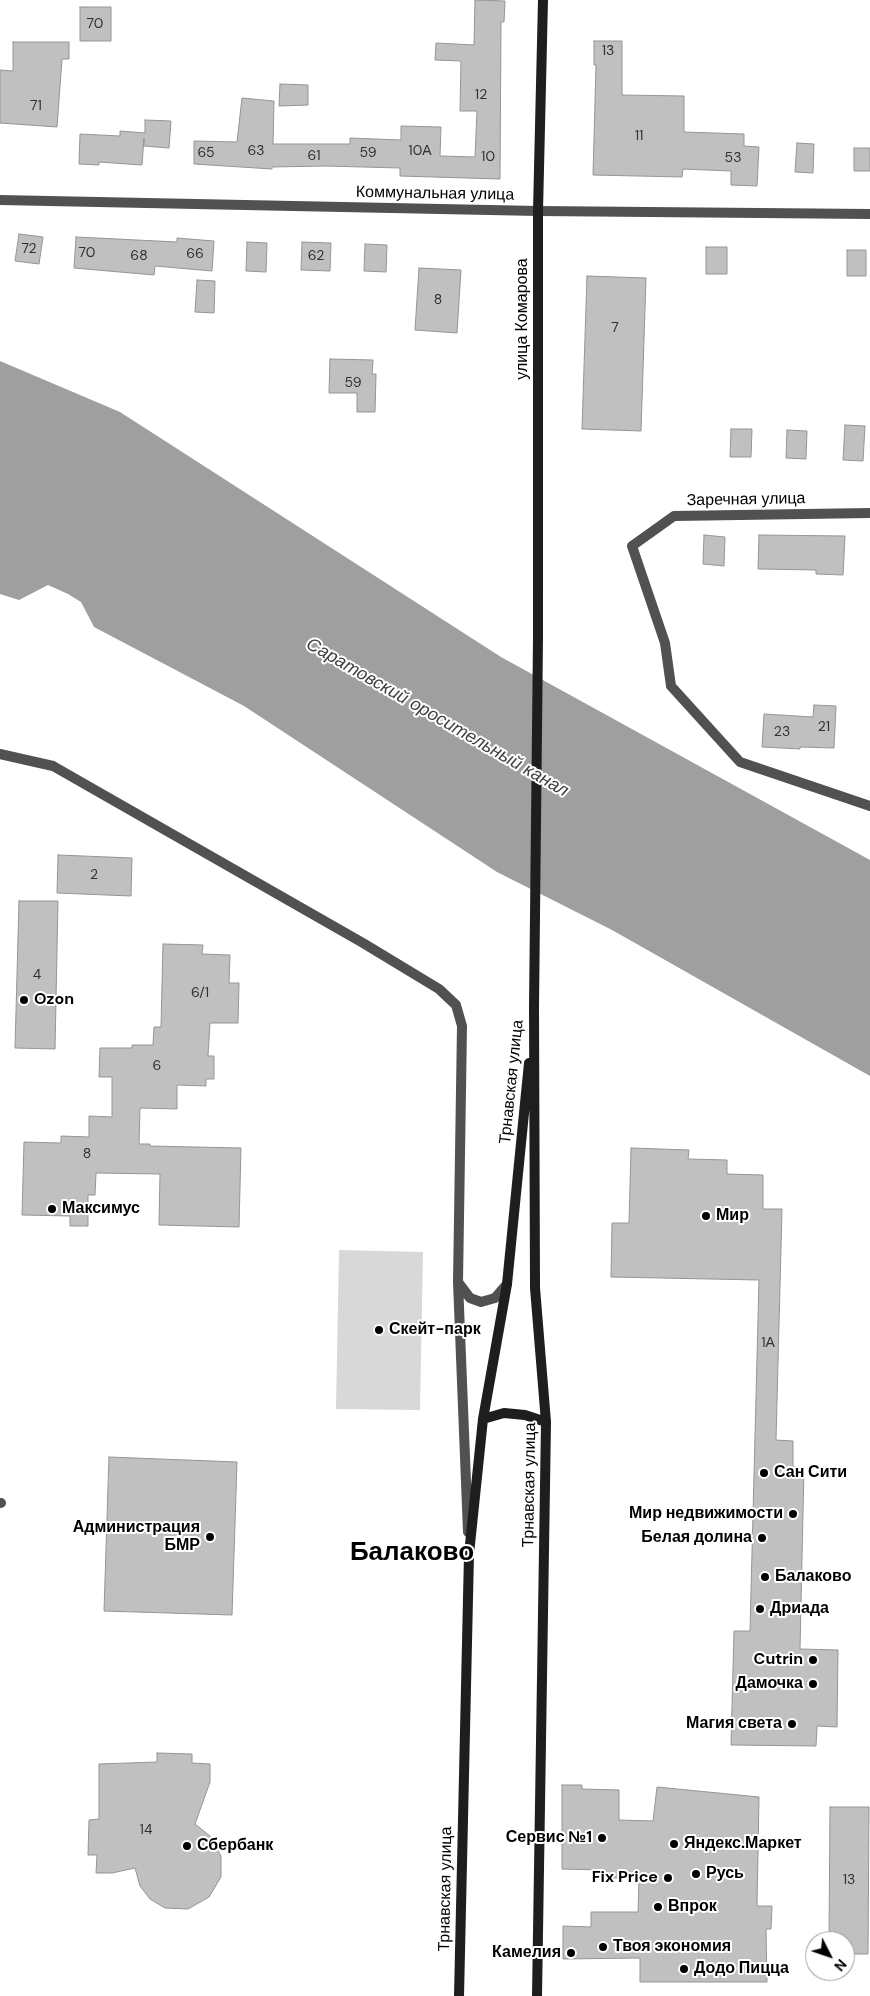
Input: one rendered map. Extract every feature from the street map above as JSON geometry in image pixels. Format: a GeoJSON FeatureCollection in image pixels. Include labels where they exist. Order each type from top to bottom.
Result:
{"type":"FeatureCollection","features":[{"type":"Feature","properties":{"kind":"main road","name":"улица Комарова"},"geometry":{"type":"LineString","coordinates":[[534,1007],[538,638],[538,211],[543,0]]}},
{"type":"Feature","properties":{"kind":"main road","name":"Трнавская улица"},"geometry":{"type":"LineString","coordinates":[[459,1996],[469,1554],[484,1419],[507,1284],[534,1007]]}},
{"type":"Feature","properties":{"kind":"main road","name":"Трнавская улица"},"geometry":{"type":"LineString","coordinates":[[534,1007],[535,1288],[546,1422],[537,1996]]}},
{"type":"Feature","properties":{"kind":"main road"},"geometry":{"type":"LineString","coordinates":[[484,1419],[504,1413],[525,1414],[546,1422]]}},
{"type":"Feature","properties":{"kind":"street","name":"Коммунальная улица"},"geometry":{"type":"LineString","coordinates":[[0,200],[538,211],[870,214]]}},
{"type":"Feature","properties":{"kind":"street","name":"Заречная улица"},"geometry":{"type":"LineString","coordinates":[[870,513],[674,516],[632,546],[665,642],[671,686],[740,762],[870,806]]}},
{"type":"Feature","properties":{"kind":"street"},"geometry":{"type":"LineString","coordinates":[[0,754],[53,766],[364,943],[439,989],[456,1006],[462,1026],[458,1282],[469,1554]]}},
{"type":"Feature","properties":{"kind":"street"},"geometry":{"type":"LineString","coordinates":[[458,1282],[470,1298],[481,1302],[495,1298],[507,1284]]}},
{"type":"Feature","properties":{"kind":"shaded area","name":"Скейт-парк"},"geometry":{"type":"Polygon","coordinates":[[[339,1250],[423,1252],[420,1410],[336,1409],[339,1250]]]}},
{"type":"Feature","properties":{"kind":"water","name":"Саратовский оросительный канал"},"geometry":{"type":"Polygon","coordinates":[[[0,361],[120,412],[501,657],[870,860],[870,1076],[612,930],[497,872],[244,706],[94,627],[81,602],[68,594],[48,585],[19,600],[0,594],[0,361]]]}},
{"type":"Feature","properties":{"kind":"building"},"geometry":{"type":"Polygon","coordinates":[[[475,0],[505,1],[504,22],[501,22],[500,179],[400,176],[400,168],[326,166],[272,167],[272,169],[194,164],[194,141],[237,142],[242,98],[274,101],[273,144],[350,144],[350,138],[401,140],[401,126],[441,127],[440,156],[475,157],[477,111],[460,111],[461,61],[435,60],[436,43],[474,45],[475,0]]]}},
{"type":"Feature","properties":{"kind":"building"},"geometry":{"type":"Polygon","coordinates":[[[80,7],[111,7],[111,41],[80,41],[80,7]]]}},
{"type":"Feature","properties":{"kind":"building"},"geometry":{"type":"Polygon","coordinates":[[[594,41],[622,41],[622,95],[684,96],[684,132],[744,134],[744,146],[759,147],[757,186],[731,185],[731,171],[683,169],[682,177],[593,175],[596,65],[594,65],[594,41]]]}},
{"type":"Feature","properties":{"kind":"building"},"geometry":{"type":"Polygon","coordinates":[[[13,42],[69,42],[69,59],[62,59],[57,127],[0,123],[0,70],[13,71],[13,42]]]}},
{"type":"Feature","properties":{"kind":"building"},"geometry":{"type":"Polygon","coordinates":[[[280,84],[308,85],[308,105],[279,106],[280,84]]]}},
{"type":"Feature","properties":{"kind":"building"},"geometry":{"type":"Polygon","coordinates":[[[145,120],[171,121],[169,148],[144,146],[144,138],[142,165],[99,162],[99,165],[79,164],[80,134],[120,136],[120,131],[145,133],[145,120]]]}},
{"type":"Feature","properties":{"kind":"building"},"geometry":{"type":"Polygon","coordinates":[[[797,143],[814,144],[813,173],[795,172],[797,143]]]}},
{"type":"Feature","properties":{"kind":"building"},"geometry":{"type":"Polygon","coordinates":[[[854,148],[870,148],[870,171],[854,171],[854,148]]]}},
{"type":"Feature","properties":{"kind":"building"},"geometry":{"type":"Polygon","coordinates":[[[19,234],[43,237],[39,264],[15,261],[19,234]]]}},
{"type":"Feature","properties":{"kind":"building"},"geometry":{"type":"Polygon","coordinates":[[[76,237],[177,242],[177,238],[214,241],[212,271],[155,266],[154,275],[74,268],[76,237]]]}},
{"type":"Feature","properties":{"kind":"building"},"geometry":{"type":"Polygon","coordinates":[[[247,242],[267,243],[266,272],[246,271],[247,242]]]}},
{"type":"Feature","properties":{"kind":"building"},"geometry":{"type":"Polygon","coordinates":[[[302,242],[331,243],[330,271],[301,270],[302,242]]]}},
{"type":"Feature","properties":{"kind":"building"},"geometry":{"type":"Polygon","coordinates":[[[365,244],[387,245],[386,272],[364,271],[365,244]]]}},
{"type":"Feature","properties":{"kind":"building"},"geometry":{"type":"Polygon","coordinates":[[[706,247],[727,247],[727,274],[706,274],[706,247]]]}},
{"type":"Feature","properties":{"kind":"building"},"geometry":{"type":"Polygon","coordinates":[[[847,250],[866,250],[866,276],[847,276],[847,250]]]}},
{"type":"Feature","properties":{"kind":"building"},"geometry":{"type":"Polygon","coordinates":[[[419,268],[461,270],[457,333],[415,330],[419,268]]]}},
{"type":"Feature","properties":{"kind":"building"},"geometry":{"type":"Polygon","coordinates":[[[587,276],[646,278],[641,431],[582,429],[587,276]]]}},
{"type":"Feature","properties":{"kind":"building"},"geometry":{"type":"Polygon","coordinates":[[[197,280],[215,281],[214,313],[195,312],[197,280]]]}},
{"type":"Feature","properties":{"kind":"building"},"geometry":{"type":"Polygon","coordinates":[[[330,359],[373,360],[372,374],[376,374],[375,412],[357,412],[357,393],[329,393],[330,359]]]}},
{"type":"Feature","properties":{"kind":"building"},"geometry":{"type":"Polygon","coordinates":[[[845,425],[865,426],[863,461],[843,460],[845,425]]]}},
{"type":"Feature","properties":{"kind":"building"},"geometry":{"type":"Polygon","coordinates":[[[731,429],[752,429],[751,457],[730,457],[731,429]]]}},
{"type":"Feature","properties":{"kind":"building"},"geometry":{"type":"Polygon","coordinates":[[[787,430],[807,431],[806,459],[786,458],[787,430]]]}},
{"type":"Feature","properties":{"kind":"building"},"geometry":{"type":"Polygon","coordinates":[[[704,535],[725,537],[724,566],[703,564],[704,535]]]}},
{"type":"Feature","properties":{"kind":"building"},"geometry":{"type":"Polygon","coordinates":[[[759,535],[845,536],[843,575],[816,574],[816,570],[758,569],[759,535]]]}},
{"type":"Feature","properties":{"kind":"building"},"geometry":{"type":"Polygon","coordinates":[[[814,705],[836,706],[834,748],[762,747],[764,714],[813,717],[814,705]]]}},
{"type":"Feature","properties":{"kind":"building"},"geometry":{"type":"Polygon","coordinates":[[[58,855],[132,858],[131,896],[57,893],[58,855]]]}},
{"type":"Feature","properties":{"kind":"building"},"geometry":{"type":"Polygon","coordinates":[[[19,901],[58,901],[55,1049],[15,1048],[19,901]]]}},
{"type":"Feature","properties":{"kind":"building"},"geometry":{"type":"Polygon","coordinates":[[[163,944],[203,945],[202,954],[230,955],[229,983],[239,983],[238,1023],[210,1023],[208,1056],[214,1056],[214,1079],[206,1079],[206,1086],[177,1085],[177,1109],[140,1108],[139,1144],[150,1144],[150,1146],[241,1148],[239,1227],[159,1225],[160,1174],[96,1173],[95,1195],[88,1195],[88,1226],[70,1226],[70,1216],[22,1215],[24,1142],[61,1143],[61,1136],[89,1137],[89,1116],[112,1117],[112,1077],[99,1077],[100,1048],[132,1048],[132,1045],[153,1045],[154,1027],[161,1027],[163,944]]]}},
{"type":"Feature","properties":{"kind":"building"},"geometry":{"type":"Polygon","coordinates":[[[631,1148],[689,1150],[688,1159],[727,1160],[727,1174],[763,1175],[763,1209],[782,1209],[776,1440],[793,1441],[793,1467],[804,1467],[800,1649],[838,1650],[837,1727],[817,1726],[816,1746],[731,1745],[734,1631],[750,1631],[759,1280],[611,1277],[612,1223],[629,1223],[631,1148]]]}},
{"type":"Feature","properties":{"kind":"building"},"geometry":{"type":"Polygon","coordinates":[[[109,1457],[237,1462],[232,1615],[104,1611],[109,1457]]]}},
{"type":"Feature","properties":{"kind":"building"},"geometry":{"type":"Polygon","coordinates":[[[157,1753],[192,1754],[192,1763],[210,1764],[210,1782],[195,1824],[210,1836],[221,1856],[221,1877],[209,1897],[188,1909],[165,1908],[150,1899],[140,1886],[135,1868],[112,1873],[96,1873],[97,1855],[88,1855],[89,1820],[99,1819],[99,1764],[157,1762],[157,1753]]]}},
{"type":"Feature","properties":{"kind":"building"},"geometry":{"type":"Polygon","coordinates":[[[562,1785],[582,1785],[582,1789],[619,1790],[619,1820],[653,1821],[657,1787],[759,1797],[757,1906],[772,1906],[771,1929],[766,1929],[767,1982],[640,1982],[640,1958],[563,1959],[563,1926],[591,1927],[591,1912],[638,1912],[639,1878],[600,1878],[601,1870],[562,1869],[562,1785]]]}},
{"type":"Feature","properties":{"kind":"building"},"geometry":{"type":"Polygon","coordinates":[[[830,1807],[869,1807],[868,1954],[855,1954],[855,1931],[829,1931],[830,1807]]]}},
{"type":"Feature","properties":{"kind":"place","name":"Ozon"},"geometry":{"type":"Point","coordinates":[24,1000]}},
{"type":"Feature","properties":{"kind":"place","name":"Максимус"},"geometry":{"type":"Point","coordinates":[52,1209]}},
{"type":"Feature","properties":{"kind":"place","name":"Мир"},"geometry":{"type":"Point","coordinates":[706,1216]}},
{"type":"Feature","properties":{"kind":"place","name":"Скейт-парк"},"geometry":{"type":"Point","coordinates":[379,1330]}},
{"type":"Feature","properties":{"kind":"place","name":"Сан Сити"},"geometry":{"type":"Point","coordinates":[764,1473]}},
{"type":"Feature","properties":{"kind":"place","name":"Мир недвижимости"},"geometry":{"type":"Point","coordinates":[793,1514]}},
{"type":"Feature","properties":{"kind":"place","name":"Администрация БМР"},"geometry":{"type":"Point","coordinates":[210,1537]}},
{"type":"Feature","properties":{"kind":"place","name":"Белая долина"},"geometry":{"type":"Point","coordinates":[762,1538]}},
{"type":"Feature","properties":{"kind":"place","name":"Балаково"},"geometry":{"type":"Point","coordinates":[765,1577]}},
{"type":"Feature","properties":{"kind":"place","name":"Дриада"},"geometry":{"type":"Point","coordinates":[760,1609]}},
{"type":"Feature","properties":{"kind":"place","name":"Cutrin"},"geometry":{"type":"Point","coordinates":[813,1660]}},
{"type":"Feature","properties":{"kind":"place","name":"Дамочка"},"geometry":{"type":"Point","coordinates":[813,1684]}},
{"type":"Feature","properties":{"kind":"place","name":"Магия света"},"geometry":{"type":"Point","coordinates":[792,1724]}},
{"type":"Feature","properties":{"kind":"place","name":"Сервис №1"},"geometry":{"type":"Point","coordinates":[602,1838]}},
{"type":"Feature","properties":{"kind":"place","name":"Яндекс.Маркет"},"geometry":{"type":"Point","coordinates":[674,1844]}},
{"type":"Feature","properties":{"kind":"place","name":"Сбербанк"},"geometry":{"type":"Point","coordinates":[187,1846]}},
{"type":"Feature","properties":{"kind":"place","name":"Русь"},"geometry":{"type":"Point","coordinates":[696,1874]}},
{"type":"Feature","properties":{"kind":"place","name":"Fix Price"},"geometry":{"type":"Point","coordinates":[668,1878]}},
{"type":"Feature","properties":{"kind":"place","name":"Впрок"},"geometry":{"type":"Point","coordinates":[658,1907]}},
{"type":"Feature","properties":{"kind":"place","name":"Твоя экономия"},"geometry":{"type":"Point","coordinates":[603,1947]}},
{"type":"Feature","properties":{"kind":"place","name":"Камелия"},"geometry":{"type":"Point","coordinates":[571,1953]}},
{"type":"Feature","properties":{"kind":"place","name":"Додо Пицца"},"geometry":{"type":"Point","coordinates":[684,1969]}},
{"type":"Feature","properties":{"kind":"district","name":"Балаково"},"geometry":{"type":"Point","coordinates":[412,1553]}}]}
